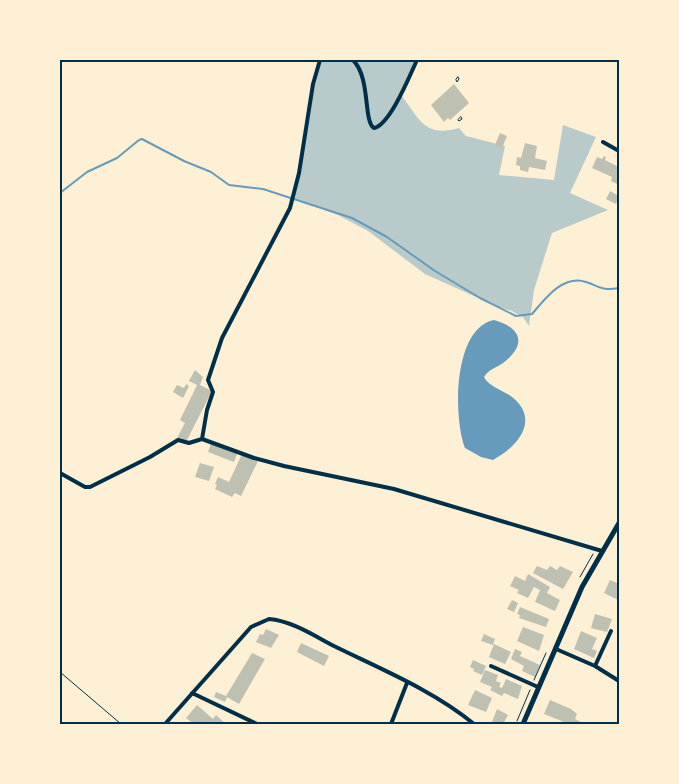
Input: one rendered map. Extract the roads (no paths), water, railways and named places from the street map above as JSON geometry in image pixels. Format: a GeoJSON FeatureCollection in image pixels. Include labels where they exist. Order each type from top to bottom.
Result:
{"type":"FeatureCollection","features":[{"type":"Feature","properties":{"kind":"street"},"geometry":{"type":"LineString","coordinates":[[202,439],[207,410],[213,392],[208,380],[222,338],[292,201],[299,173],[312,84],[320,60]]}},
{"type":"Feature","properties":{"kind":"street"},"geometry":{"type":"LineString","coordinates":[[353,60],[362,74],[366,91],[368,122],[374,128],[378,127],[388,117],[418,60]]}},
{"type":"Feature","properties":{"kind":"street"},"geometry":{"type":"LineString","coordinates":[[603,142],[619,151]]}},
{"type":"Feature","properties":{"kind":"street"},"geometry":{"type":"LineString","coordinates":[[60,473],[85,487],[90,487],[150,457],[178,440],[189,443],[202,439],[254,458],[394,489],[602,550]]}},
{"type":"Feature","properties":{"kind":"street"},"geometry":{"type":"LineString","coordinates":[[523,724],[582,587],[619,523]]}},
{"type":"Feature","properties":{"kind":"street"},"geometry":{"type":"LineString","coordinates":[[165,724],[251,627],[270,619],[300,629],[407,682],[451,707],[474,724]]}},
{"type":"Feature","properties":{"kind":"street"},"geometry":{"type":"LineString","coordinates":[[595,666],[611,631]]}},
{"type":"Feature","properties":{"kind":"street"},"geometry":{"type":"LineString","coordinates":[[556,649],[595,666],[619,681]]}},
{"type":"Feature","properties":{"kind":"street"},"geometry":{"type":"LineString","coordinates":[[491,666],[538,688]]}},
{"type":"Feature","properties":{"kind":"street"},"geometry":{"type":"LineString","coordinates":[[390,724],[407,682]]}},
{"type":"Feature","properties":{"kind":"street"},"geometry":{"type":"LineString","coordinates":[[192,693],[257,724]]}},
{"type":"Feature","properties":{"kind":"water"},"geometry":{"type":"Polygon","coordinates":[[[494,320],[503,323],[515,332],[518,344],[511,356],[490,370],[484,377],[493,386],[512,397],[520,406],[525,415],[525,424],[517,440],[510,448],[493,460],[481,457],[465,448],[461,434],[458,396],[464,356],[470,339],[480,327],[494,320]]]}},
{"type":"Feature","properties":{"kind":"waterway"},"geometry":{"type":"LineString","coordinates":[[60,193],[87,172],[117,158],[142,139],[184,161],[211,172],[229,185],[263,189],[352,218],[387,237],[435,271],[480,298],[516,316],[532,314],[555,289],[570,282],[578,280],[605,289],[619,288]]}}]}
